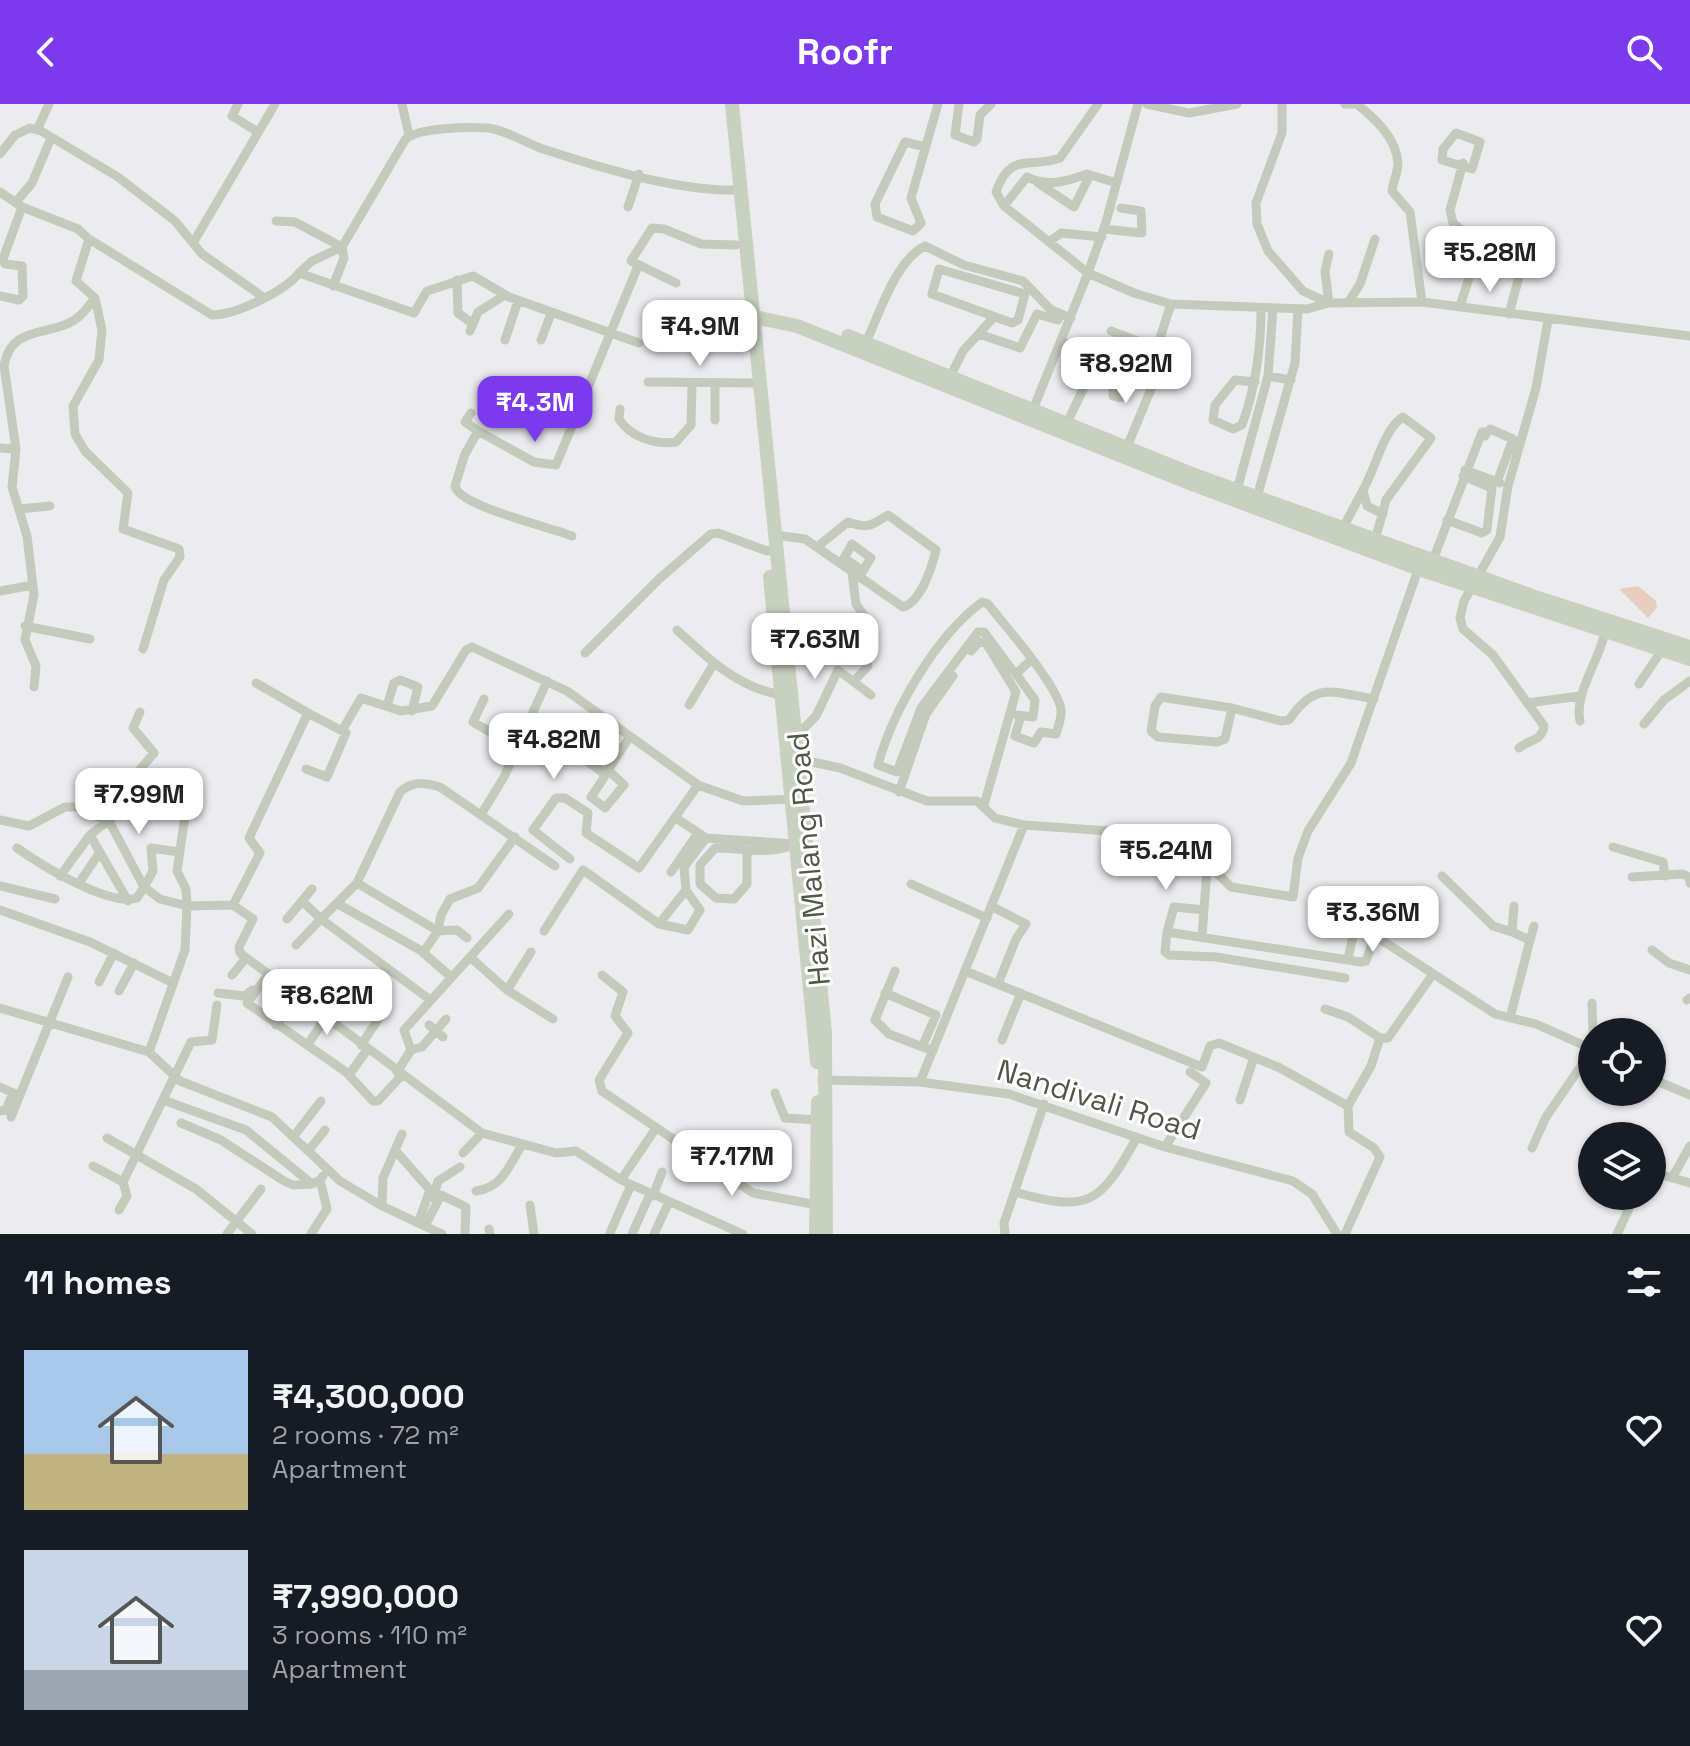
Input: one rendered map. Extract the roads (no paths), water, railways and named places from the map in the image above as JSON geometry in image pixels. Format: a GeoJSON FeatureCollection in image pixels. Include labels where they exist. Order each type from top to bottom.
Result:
{"type":"FeatureCollection","features":[{"type":"Feature","properties":{"kind":"street"},"geometry":{"type":"LineString","coordinates":[[37,130],[49,104]]}},
{"type":"Feature","properties":{"kind":"street"},"geometry":{"type":"LineString","coordinates":[[238,104],[232,116],[258,132]]}},
{"type":"Feature","properties":{"kind":"street"},"geometry":{"type":"LineString","coordinates":[[193,243],[275,104]]}},
{"type":"Feature","properties":{"kind":"street"},"geometry":{"type":"LineString","coordinates":[[0,192],[19,205],[78,229],[89,239],[212,315],[226,313],[282,290],[312,261],[342,247],[409,135],[402,104]]}},
{"type":"Feature","properties":{"kind":"street","name":"Hazi Malang Road"},"geometry":{"type":"LineString","coordinates":[[724,104],[797,735],[793,758]]}},
{"type":"Feature","properties":{"kind":"street","name":"Hazi Malang Road"},"geometry":{"type":"LineString","coordinates":[[732,104],[736,245],[748,311]]}},
{"type":"Feature","properties":{"kind":"street"},"geometry":{"type":"LineString","coordinates":[[925,104],[959,106],[955,135],[976,141],[980,115],[991,104]]}},
{"type":"Feature","properties":{"kind":"street"},"geometry":{"type":"LineString","coordinates":[[1098,104],[1060,158],[1014,164],[1006,170],[996,192],[1004,206],[1088,273],[1134,293],[1171,304],[1261,309],[1298,309],[1329,303],[1422,302],[1690,336]]}},
{"type":"Feature","properties":{"kind":"street"},"geometry":{"type":"LineString","coordinates":[[1032,413],[1103,233],[1138,104]]}},
{"type":"Feature","properties":{"kind":"street"},"geometry":{"type":"LineString","coordinates":[[1147,104],[1189,113],[1237,104]]}},
{"type":"Feature","properties":{"kind":"street"},"geometry":{"type":"LineString","coordinates":[[1282,104],[1282,133],[1256,203],[1257,224],[1268,251],[1303,291],[1329,303]]}},
{"type":"Feature","properties":{"kind":"street"},"geometry":{"type":"LineString","coordinates":[[1345,104],[1357,104],[1381,124],[1393,146],[1398,165],[1392,191],[1410,212],[1422,302]]}},
{"type":"Feature","properties":{"kind":"street"},"geometry":{"type":"LineString","coordinates":[[926,147],[905,142],[875,204],[877,217],[898,228],[913,231],[921,223],[911,198],[938,107]]}},
{"type":"Feature","properties":{"kind":"street"},"geometry":{"type":"LineString","coordinates":[[0,154],[15,135],[30,128],[37,130],[118,177],[175,221],[202,254],[263,297]]}},
{"type":"Feature","properties":{"kind":"street"},"geometry":{"type":"LineString","coordinates":[[409,135],[430,130],[491,128],[539,147],[639,174],[679,184],[736,190]]}},
{"type":"Feature","properties":{"kind":"street"},"geometry":{"type":"LineString","coordinates":[[1456,133],[1480,142],[1474,168],[1462,165],[1442,160],[1443,149],[1456,133]]}},
{"type":"Feature","properties":{"kind":"street"},"geometry":{"type":"LineString","coordinates":[[0,296],[19,300],[23,296],[22,266],[5,264],[3,259],[19,205],[51,138]]}},
{"type":"Feature","properties":{"kind":"street"},"geometry":{"type":"LineString","coordinates":[[1462,165],[1450,216],[1457,229],[1527,248],[1509,314]]}},
{"type":"Feature","properties":{"kind":"street"},"geometry":{"type":"LineString","coordinates":[[628,207],[639,174]]}},
{"type":"Feature","properties":{"kind":"street"},"geometry":{"type":"LineString","coordinates":[[1004,206],[1024,178],[1038,183],[1074,207],[1090,175]]}},
{"type":"Feature","properties":{"kind":"street"},"geometry":{"type":"LineString","coordinates":[[1038,183],[1069,182],[1090,175],[1117,183]]}},
{"type":"Feature","properties":{"kind":"street"},"geometry":{"type":"LineString","coordinates":[[149,200],[157,189]]}},
{"type":"Feature","properties":{"kind":"street"},"geometry":{"type":"LineString","coordinates":[[1049,242],[1061,233],[1142,233],[1141,211],[1121,208]]}},
{"type":"Feature","properties":{"kind":"street"},"geometry":{"type":"LineString","coordinates":[[276,221],[295,222],[342,247]]}},
{"type":"Feature","properties":{"kind":"street"},"geometry":{"type":"LineString","coordinates":[[676,283],[638,266],[631,258],[646,232],[658,227],[701,244],[736,245]]}},
{"type":"Feature","properties":{"kind":"street"},"geometry":{"type":"LineString","coordinates":[[1460,306],[1466,264],[1473,262],[1481,238]]}},
{"type":"Feature","properties":{"kind":"street"},"geometry":{"type":"LineString","coordinates":[[89,239],[76,281],[95,298],[102,316],[99,360],[73,406],[75,434],[85,451],[128,493],[123,529],[179,549],[180,557],[164,580],[143,649]]}},
{"type":"Feature","properties":{"kind":"street"},"geometry":{"type":"LineString","coordinates":[[1348,303],[1360,284],[1375,239]]}},
{"type":"Feature","properties":{"kind":"street"},"geometry":{"type":"LineString","coordinates":[[866,342],[895,281],[911,257],[925,246],[964,265],[1023,281],[1051,310],[1071,318]]}},
{"type":"Feature","properties":{"kind":"street"},"geometry":{"type":"LineString","coordinates":[[333,286],[344,258],[342,247]]}},
{"type":"Feature","properties":{"kind":"street"},"geometry":{"type":"LineString","coordinates":[[1329,254],[1325,271],[1329,303]]}},
{"type":"Feature","properties":{"kind":"street"},"geometry":{"type":"LineString","coordinates":[[471,413],[465,422],[478,431],[534,462],[556,465],[638,266]]}},
{"type":"Feature","properties":{"kind":"street"},"geometry":{"type":"LineString","coordinates":[[938,270],[1026,295],[1016,323],[994,317],[932,294],[938,270]]}},
{"type":"Feature","properties":{"kind":"street"},"geometry":{"type":"LineString","coordinates":[[299,273],[414,313],[427,291],[477,276],[518,301],[639,343]]}},
{"type":"Feature","properties":{"kind":"street"},"geometry":{"type":"LineString","coordinates":[[457,280],[458,313],[471,327],[478,312],[505,295]]}},
{"type":"Feature","properties":{"kind":"street"},"geometry":{"type":"LineString","coordinates":[[34,687],[36,666],[25,640],[25,626],[34,595],[27,536],[12,487],[16,449],[2,366],[12,344],[25,334],[78,319],[95,298]]}},
{"type":"Feature","properties":{"kind":"street"},"geometry":{"type":"LineString","coordinates":[[505,340],[518,301]]}},
{"type":"Feature","properties":{"kind":"street"},"geometry":{"type":"LineString","coordinates":[[1062,342],[1113,360],[1154,347],[1161,338],[1171,304]]}},
{"type":"Feature","properties":{"kind":"street"},"geometry":{"type":"LineString","coordinates":[[1237,490],[1268,376],[1273,308]]}},
{"type":"Feature","properties":{"kind":"street"},"geometry":{"type":"LineString","coordinates":[[1255,382],[1235,380],[1215,405],[1213,420],[1233,429],[1240,428],[1255,382],[1262,350],[1261,309]]}},
{"type":"Feature","properties":{"kind":"street"},"geometry":{"type":"LineString","coordinates":[[1257,497],[1291,380],[1298,309]]}},
{"type":"Feature","properties":{"kind":"street"},"geometry":{"type":"LineString","coordinates":[[748,311],[800,318],[866,342],[951,375],[1032,413],[1067,423],[1237,490],[1375,539],[1425,562]]}},
{"type":"Feature","properties":{"kind":"street"},"geometry":{"type":"LineString","coordinates":[[748,311],[797,326],[1032,413],[1605,632],[1690,659]]}},
{"type":"Feature","properties":{"kind":"street"},"geometry":{"type":"LineString","coordinates":[[541,340],[551,314]]}},
{"type":"Feature","properties":{"kind":"street"},"geometry":{"type":"LineString","coordinates":[[979,334],[1020,348],[1037,314],[1058,320]]}},
{"type":"Feature","properties":{"kind":"street"},"geometry":{"type":"LineString","coordinates":[[951,375],[963,351],[994,317]]}},
{"type":"Feature","properties":{"kind":"street"},"geometry":{"type":"LineString","coordinates":[[1519,748],[1543,734],[1544,726],[1493,655],[1463,629],[1461,609],[1500,537],[1508,486],[1536,388],[1548,320]]}},
{"type":"Feature","properties":{"kind":"street"},"geometry":{"type":"LineString","coordinates":[[1111,331],[1154,347]]}},
{"type":"Feature","properties":{"kind":"street"},"geometry":{"type":"LineString","coordinates":[[1067,423],[1089,377],[1124,388],[1132,370],[1154,380],[1127,447]]}},
{"type":"Feature","properties":{"kind":"street"},"geometry":{"type":"LineString","coordinates":[[1268,376],[1291,380]]}},
{"type":"Feature","properties":{"kind":"street"},"geometry":{"type":"LineString","coordinates":[[648,382],[754,383]]}},
{"type":"Feature","properties":{"kind":"street"},"geometry":{"type":"LineString","coordinates":[[620,409],[619,419],[631,432],[657,441],[676,442],[691,425],[692,384]]}},
{"type":"Feature","properties":{"kind":"street"},"geometry":{"type":"LineString","coordinates":[[715,385],[715,420]]}},
{"type":"Feature","properties":{"kind":"street"},"geometry":{"type":"LineString","coordinates":[[1343,528],[1375,469],[1386,435],[1399,418],[1431,436],[1386,500],[1375,539]]}},
{"type":"Feature","properties":{"kind":"street"},"geometry":{"type":"LineString","coordinates":[[793,758],[840,768],[927,801],[969,799],[984,805],[995,818],[1024,825],[1114,830],[1217,873],[1231,887],[1293,897],[1298,858],[1308,831],[1351,763],[1425,562],[1446,523],[1482,432],[1490,429],[1513,439],[1497,482]]}},
{"type":"Feature","properties":{"kind":"street"},"geometry":{"type":"LineString","coordinates":[[478,431],[465,454],[455,486],[457,494],[509,518],[525,518],[572,536]]}},
{"type":"Feature","properties":{"kind":"street"},"geometry":{"type":"LineString","coordinates":[[0,448],[16,449]]}},
{"type":"Feature","properties":{"kind":"street"},"geometry":{"type":"LineString","coordinates":[[1242,473],[1262,479]]}},
{"type":"Feature","properties":{"kind":"street"},"geometry":{"type":"LineString","coordinates":[[1466,473],[1508,486]]}},
{"type":"Feature","properties":{"kind":"street"},"geometry":{"type":"LineString","coordinates":[[1446,523],[1482,533],[1487,530],[1492,488],[1466,473]]}},
{"type":"Feature","properties":{"kind":"street"},"geometry":{"type":"LineString","coordinates":[[0,487],[12,487]]}},
{"type":"Feature","properties":{"kind":"street"},"geometry":{"type":"LineString","coordinates":[[1363,490],[1367,506],[1383,514]]}},
{"type":"Feature","properties":{"kind":"street"},"geometry":{"type":"LineString","coordinates":[[19,509],[50,506]]}},
{"type":"Feature","properties":{"kind":"street"},"geometry":{"type":"LineString","coordinates":[[585,653],[659,579],[711,534],[773,545],[805,539],[817,547],[858,574],[897,606],[908,607],[922,588],[935,548],[888,515],[873,527],[864,528],[848,522],[841,525],[817,547]]}},
{"type":"Feature","properties":{"kind":"street"},"geometry":{"type":"LineString","coordinates":[[1446,523],[1488,541]]}},
{"type":"Feature","properties":{"kind":"street","name":"Hazi Malang Road"},"geometry":{"type":"LineString","coordinates":[[773,545],[782,695],[793,758],[823,1080],[826,1234]]}},
{"type":"Feature","properties":{"kind":"street"},"geometry":{"type":"LineString","coordinates":[[858,574],[856,604],[867,620]]}},
{"type":"Feature","properties":{"kind":"street"},"geometry":{"type":"LineString","coordinates":[[0,591],[33,585]]}},
{"type":"Feature","properties":{"kind":"street"},"geometry":{"type":"LineString","coordinates":[[1522,598],[1690,647]]}},
{"type":"Feature","properties":{"kind":"street"},"geometry":{"type":"LineString","coordinates":[[906,757],[895,773],[878,765],[904,699],[967,614],[986,602],[1058,700],[1062,713],[1056,734],[1041,732],[1034,743],[1015,736],[1016,692],[1002,663]]}},
{"type":"Feature","properties":{"kind":"street"},"geometry":{"type":"LineString","coordinates":[[967,614],[980,641],[1012,670]]}},
{"type":"Feature","properties":{"kind":"street"},"geometry":{"type":"LineString","coordinates":[[25,626],[90,639]]}},
{"type":"Feature","properties":{"kind":"street"},"geometry":{"type":"LineString","coordinates":[[677,630],[713,665],[764,692],[782,695]]}},
{"type":"Feature","properties":{"kind":"street"},"geometry":{"type":"LineString","coordinates":[[1580,721],[1577,706],[1601,654],[1605,632]]}},
{"type":"Feature","properties":{"kind":"street"},"geometry":{"type":"LineString","coordinates":[[899,792],[906,757],[922,716],[964,657],[980,641]]}},
{"type":"Feature","properties":{"kind":"street"},"geometry":{"type":"LineString","coordinates":[[306,769],[327,777],[345,735],[343,729],[359,699],[412,711],[436,702],[468,647],[547,681],[698,785],[743,801],[796,799]]}},
{"type":"Feature","properties":{"kind":"street"},"geometry":{"type":"LineString","coordinates":[[1639,684],[1662,650]]}},
{"type":"Feature","properties":{"kind":"street"},"geometry":{"type":"LineString","coordinates":[[1016,714],[1032,719],[1035,702],[1016,674],[1031,660]]}},
{"type":"Feature","properties":{"kind":"street"},"geometry":{"type":"LineString","coordinates":[[689,705],[713,665]]}},
{"type":"Feature","properties":{"kind":"street"},"geometry":{"type":"LineString","coordinates":[[854,681],[868,666]]}},
{"type":"Feature","properties":{"kind":"street"},"geometry":{"type":"LineString","coordinates":[[797,735],[816,716],[838,670],[871,695]]}},
{"type":"Feature","properties":{"kind":"street"},"geometry":{"type":"LineString","coordinates":[[387,706],[394,683],[400,680],[418,687],[412,711]]}},
{"type":"Feature","properties":{"kind":"street"},"geometry":{"type":"LineString","coordinates":[[482,813],[495,796],[547,681]]}},
{"type":"Feature","properties":{"kind":"street"},"geometry":{"type":"LineString","coordinates":[[1644,724],[1664,700],[1690,681]]}},
{"type":"Feature","properties":{"kind":"street"},"geometry":{"type":"LineString","coordinates":[[256,683],[343,729]]}},
{"type":"Feature","properties":{"kind":"street"},"geometry":{"type":"LineString","coordinates":[[1232,708],[1223,742],[1158,737],[1151,731],[1155,706],[1161,697],[1232,708],[1281,721],[1289,720],[1313,693],[1326,691],[1374,699]]}},
{"type":"Feature","properties":{"kind":"street"},"geometry":{"type":"LineString","coordinates":[[1016,692],[1035,702]]}},
{"type":"Feature","properties":{"kind":"street"},"geometry":{"type":"LineString","coordinates":[[1527,703],[1580,696]]}},
{"type":"Feature","properties":{"kind":"street"},"geometry":{"type":"LineString","coordinates":[[484,699],[473,722],[516,747]]}},
{"type":"Feature","properties":{"kind":"street"},"geometry":{"type":"LineString","coordinates":[[60,876],[90,835],[131,804],[133,799],[126,786],[153,757],[153,750],[133,728],[140,712]]}},
{"type":"Feature","properties":{"kind":"street"},"geometry":{"type":"LineString","coordinates":[[233,905],[260,853],[249,838],[308,713]]}},
{"type":"Feature","properties":{"kind":"street"},"geometry":{"type":"LineString","coordinates":[[984,805],[1016,714]]}},
{"type":"Feature","properties":{"kind":"street"},"geometry":{"type":"LineString","coordinates":[[610,722],[597,742],[586,739],[576,753],[606,772],[630,737]]}},
{"type":"Feature","properties":{"kind":"street"},"geometry":{"type":"LineString","coordinates":[[296,945],[357,883],[400,792],[407,786],[417,783],[440,787],[555,866]]}},
{"type":"Feature","properties":{"kind":"street"},"geometry":{"type":"LineString","coordinates":[[570,859],[533,830],[560,796],[588,813],[586,833],[639,868],[698,785]]}},
{"type":"Feature","properties":{"kind":"street"},"geometry":{"type":"LineString","coordinates":[[0,820],[29,826],[71,806],[105,821],[144,887],[160,899],[187,906],[233,905],[253,919],[239,947],[246,958],[482,1133],[556,1153],[576,1151],[651,1195],[743,1234]]}},
{"type":"Feature","properties":{"kind":"street"},"geometry":{"type":"LineString","coordinates":[[149,1052],[185,950],[187,906],[186,889],[177,871],[185,816],[160,806]]}},
{"type":"Feature","properties":{"kind":"street"},"geometry":{"type":"LineString","coordinates":[[676,818],[702,836],[800,846]]}},
{"type":"Feature","properties":{"kind":"street"},"geometry":{"type":"LineString","coordinates":[[928,1049],[965,971],[1024,825]]}},
{"type":"Feature","properties":{"kind":"street"},"geometry":{"type":"LineString","coordinates":[[90,835],[128,901]]}},
{"type":"Feature","properties":{"kind":"street"},"geometry":{"type":"LineString","coordinates":[[671,872],[702,836]]}},
{"type":"Feature","properties":{"kind":"street"},"geometry":{"type":"LineString","coordinates":[[544,931],[583,870],[659,924],[685,930],[690,928],[700,908],[686,890],[684,867],[702,836]]}},
{"type":"Feature","properties":{"kind":"street"},"geometry":{"type":"LineString","coordinates":[[423,953],[438,931],[441,915],[450,899],[478,888],[515,837]]}},
{"type":"Feature","properties":{"kind":"street"},"geometry":{"type":"LineString","coordinates":[[747,853],[747,884],[734,899],[720,900],[700,884],[698,872],[715,848],[747,853],[800,846]]}},
{"type":"Feature","properties":{"kind":"street"},"geometry":{"type":"LineString","coordinates":[[772,855],[800,846]]}},
{"type":"Feature","properties":{"kind":"street"},"geometry":{"type":"LineString","coordinates":[[1613,847],[1663,862],[1665,876]]}},
{"type":"Feature","properties":{"kind":"street"},"geometry":{"type":"LineString","coordinates":[[17,848],[60,876],[128,901],[137,898],[153,871],[151,848],[179,852]]}},
{"type":"Feature","properties":{"kind":"street"},"geometry":{"type":"LineString","coordinates":[[79,883],[100,852]]}},
{"type":"Feature","properties":{"kind":"street"},"geometry":{"type":"LineString","coordinates":[[1202,936],[1207,869]]}},
{"type":"Feature","properties":{"kind":"street"},"geometry":{"type":"LineString","coordinates":[[1632,877],[1687,874],[1690,883]]}},
{"type":"Feature","properties":{"kind":"street"},"geometry":{"type":"LineString","coordinates":[[1442,876],[1493,926],[1530,940]]}},
{"type":"Feature","properties":{"kind":"street"},"geometry":{"type":"LineString","coordinates":[[357,883],[438,931],[457,930],[467,938]]}},
{"type":"Feature","properties":{"kind":"street"},"geometry":{"type":"LineString","coordinates":[[911,884],[987,918]]}},
{"type":"Feature","properties":{"kind":"street"},"geometry":{"type":"LineString","coordinates":[[0,886],[55,899]]}},
{"type":"Feature","properties":{"kind":"street"},"geometry":{"type":"LineString","coordinates":[[287,919],[312,889]]}},
{"type":"Feature","properties":{"kind":"street"},"geometry":{"type":"LineString","coordinates":[[659,924],[686,890]]}},
{"type":"Feature","properties":{"kind":"street"},"geometry":{"type":"LineString","coordinates":[[302,901],[321,919],[429,999]]}},
{"type":"Feature","properties":{"kind":"street"},"geometry":{"type":"LineString","coordinates":[[338,904],[423,953],[450,976]]}},
{"type":"Feature","properties":{"kind":"street"},"geometry":{"type":"LineString","coordinates":[[991,906],[1026,924],[1016,939],[998,984]]}},
{"type":"Feature","properties":{"kind":"street"},"geometry":{"type":"LineString","coordinates":[[1512,932],[1514,906]]}},
{"type":"Feature","properties":{"kind":"street"},"geometry":{"type":"LineString","coordinates":[[1204,910],[1174,907],[1167,932],[1167,954],[1216,957],[1345,978]]}},
{"type":"Feature","properties":{"kind":"street"},"geometry":{"type":"LineString","coordinates":[[0,910],[114,953],[173,983]]}},
{"type":"Feature","properties":{"kind":"street"},"geometry":{"type":"LineString","coordinates":[[267,974],[247,1002],[349,1075],[376,1102],[399,1073],[411,1050],[404,1030],[509,914]]}},
{"type":"Feature","properties":{"kind":"street"},"geometry":{"type":"LineString","coordinates":[[1510,1018],[1534,926]]}},
{"type":"Feature","properties":{"kind":"street"},"geometry":{"type":"LineString","coordinates":[[1348,959],[1359,930],[1495,1014],[1536,1024],[1578,1043]]}},
{"type":"Feature","properties":{"kind":"street"},"geometry":{"type":"LineString","coordinates":[[1167,932],[1366,961],[1373,942]]}},
{"type":"Feature","properties":{"kind":"street"},"geometry":{"type":"LineString","coordinates":[[1216,957],[1219,938]]}},
{"type":"Feature","properties":{"kind":"street"},"geometry":{"type":"LineString","coordinates":[[1270,966],[1273,946]]}},
{"type":"Feature","properties":{"kind":"street"},"geometry":{"type":"LineString","coordinates":[[1652,950],[1669,963],[1690,970]]}},
{"type":"Feature","properties":{"kind":"street"},"geometry":{"type":"LineString","coordinates":[[507,990],[531,952]]}},
{"type":"Feature","properties":{"kind":"street"},"geometry":{"type":"LineString","coordinates":[[99,982],[114,953]]}},
{"type":"Feature","properties":{"kind":"street"},"geometry":{"type":"LineString","coordinates":[[470,957],[507,990],[553,1019]]}},
{"type":"Feature","properties":{"kind":"street"},"geometry":{"type":"LineString","coordinates":[[233,976],[246,958]]}},
{"type":"Feature","properties":{"kind":"street"},"geometry":{"type":"LineString","coordinates":[[119,991],[134,963]]}},
{"type":"Feature","properties":{"kind":"street"},"geometry":{"type":"LineString","coordinates":[[895,971],[875,1015],[877,1024],[889,1034],[928,1049]]}},
{"type":"Feature","properties":{"kind":"street"},"geometry":{"type":"LineString","coordinates":[[965,971],[1202,1067],[1214,1044],[1254,1057],[1348,1106]]}},
{"type":"Feature","properties":{"kind":"street"},"geometry":{"type":"LineString","coordinates":[[218,993],[247,995],[267,974]]}},
{"type":"Feature","properties":{"kind":"street"},"geometry":{"type":"LineString","coordinates":[[1325,1009],[1348,1017],[1380,1038],[1388,1038],[1433,974]]}},
{"type":"Feature","properties":{"kind":"street"},"geometry":{"type":"LineString","coordinates":[[602,975],[623,992],[615,1016],[628,1033],[599,1085],[656,1128],[753,1193],[817,1205]]}},
{"type":"Feature","properties":{"kind":"street"},"geometry":{"type":"LineString","coordinates":[[0,1111],[6,1110],[16,1094],[68,977]]}},
{"type":"Feature","properties":{"kind":"street"},"geometry":{"type":"LineString","coordinates":[[314,1010],[334,984],[339,984],[379,1018],[349,1075]]}},
{"type":"Feature","properties":{"kind":"street"},"geometry":{"type":"LineString","coordinates":[[885,993],[936,1015],[920,1082]]}},
{"type":"Feature","properties":{"kind":"street"},"geometry":{"type":"LineString","coordinates":[[1020,995],[1036,1006]]}},
{"type":"Feature","properties":{"kind":"street"},"geometry":{"type":"LineString","coordinates":[[1002,1040],[1020,995]]}},
{"type":"Feature","properties":{"kind":"street"},"geometry":{"type":"LineString","coordinates":[[276,1025],[296,997]]}},
{"type":"Feature","properties":{"kind":"street"},"geometry":{"type":"LineString","coordinates":[[1592,1003],[1593,1018]]}},
{"type":"Feature","properties":{"kind":"street"},"geometry":{"type":"LineString","coordinates":[[119,1210],[127,1196],[123,1182],[192,1040],[212,1040],[217,1005]]}},
{"type":"Feature","properties":{"kind":"street"},"geometry":{"type":"LineString","coordinates":[[0,1008],[149,1052],[180,1081],[262,1112],[294,1136],[340,1181],[382,1206],[441,1234]]}},
{"type":"Feature","properties":{"kind":"street"},"geometry":{"type":"LineString","coordinates":[[308,1044],[325,1019]]}},
{"type":"Feature","properties":{"kind":"street"},"geometry":{"type":"LineString","coordinates":[[411,1050],[422,1047],[446,1019]]}},
{"type":"Feature","properties":{"kind":"street"},"geometry":{"type":"LineString","coordinates":[[1345,1234],[1380,1157],[1374,1148],[1349,1132],[1348,1106],[1371,1066],[1380,1038]]}},
{"type":"Feature","properties":{"kind":"street"},"geometry":{"type":"LineString","coordinates":[[1240,1100],[1254,1057]]}},
{"type":"Feature","properties":{"kind":"street"},"geometry":{"type":"LineString","coordinates":[[1532,1148],[1546,1117],[1578,1070]]}},
{"type":"Feature","properties":{"kind":"street"},"geometry":{"type":"LineString","coordinates":[[1165,1147],[1206,1083],[1190,1072]]}},
{"type":"Feature","properties":{"kind":"street","name":"Hazi Malang Road"},"geometry":{"type":"LineString","coordinates":[[816,1234],[818,1120],[823,1080]]}},
{"type":"Feature","properties":{"kind":"street","name":"Nandivali Road"},"geometry":{"type":"LineString","coordinates":[[823,1080],[920,1082],[989,1090],[1044,1104],[1136,1139],[1293,1181],[1312,1194],[1337,1234]]}},
{"type":"Feature","properties":{"kind":"street"},"geometry":{"type":"LineString","coordinates":[[1246,1082],[1257,1085]]}},
{"type":"Feature","properties":{"kind":"street"},"geometry":{"type":"LineString","coordinates":[[1666,1085],[1690,1095]]}},
{"type":"Feature","properties":{"kind":"street"},"geometry":{"type":"LineString","coordinates":[[0,1087],[16,1094]]}},
{"type":"Feature","properties":{"kind":"street"},"geometry":{"type":"LineString","coordinates":[[775,1093],[785,1118],[818,1120]]}},
{"type":"Feature","properties":{"kind":"street"},"geometry":{"type":"LineString","coordinates":[[11,1117],[16,1094]]}},
{"type":"Feature","properties":{"kind":"street"},"geometry":{"type":"LineString","coordinates":[[163,1100],[246,1130],[316,1182],[327,1209],[311,1234]]}},
{"type":"Feature","properties":{"kind":"street"},"geometry":{"type":"LineString","coordinates":[[294,1136],[321,1101]]}},
{"type":"Feature","properties":{"kind":"street"},"geometry":{"type":"LineString","coordinates":[[1005,1234],[1004,1223],[1044,1104]]}},
{"type":"Feature","properties":{"kind":"street"},"geometry":{"type":"LineString","coordinates":[[181,1123],[221,1140],[293,1185],[316,1182],[326,1168]]}},
{"type":"Feature","properties":{"kind":"street"},"geometry":{"type":"LineString","coordinates":[[610,1233],[626,1182],[656,1128]]}},
{"type":"Feature","properties":{"kind":"street"},"geometry":{"type":"LineString","coordinates":[[309,1150],[325,1130]]}},
{"type":"Feature","properties":{"kind":"street"},"geometry":{"type":"LineString","coordinates":[[463,1153],[482,1133]]}},
{"type":"Feature","properties":{"kind":"street"},"geometry":{"type":"LineString","coordinates":[[382,1206],[383,1178],[402,1134]]}},
{"type":"Feature","properties":{"kind":"street"},"geometry":{"type":"LineString","coordinates":[[107,1138],[196,1189],[252,1234]]}},
{"type":"Feature","properties":{"kind":"street"},"geometry":{"type":"LineString","coordinates":[[1015,1192],[1053,1203],[1091,1200],[1116,1174],[1136,1139]]}},
{"type":"Feature","properties":{"kind":"street"},"geometry":{"type":"LineString","coordinates":[[476,1191],[490,1189],[501,1180],[522,1145]]}},
{"type":"Feature","properties":{"kind":"street"},"geometry":{"type":"LineString","coordinates":[[1672,1178],[1690,1146]]}},
{"type":"Feature","properties":{"kind":"street"},"geometry":{"type":"LineString","coordinates":[[395,1150],[430,1190],[421,1224]]}},
{"type":"Feature","properties":{"kind":"street"},"geometry":{"type":"LineString","coordinates":[[93,1166],[123,1182]]}},
{"type":"Feature","properties":{"kind":"street"},"geometry":{"type":"LineString","coordinates":[[421,1224],[436,1182],[460,1167]]}},
{"type":"Feature","properties":{"kind":"street"},"geometry":{"type":"LineString","coordinates":[[632,1234],[662,1172]]}},
{"type":"Feature","properties":{"kind":"street"},"geometry":{"type":"LineString","coordinates":[[1666,1176],[1690,1183]]}},
{"type":"Feature","properties":{"kind":"street"},"geometry":{"type":"LineString","coordinates":[[227,1234],[261,1189]]}},
{"type":"Feature","properties":{"kind":"street"},"geometry":{"type":"LineString","coordinates":[[421,1224],[442,1195],[466,1207],[465,1232]]}},
{"type":"Feature","properties":{"kind":"street"},"geometry":{"type":"LineString","coordinates":[[654,1234],[669,1202]]}},
{"type":"Feature","properties":{"kind":"street"},"geometry":{"type":"LineString","coordinates":[[530,1205],[534,1234]]}},
{"type":"Feature","properties":{"kind":"street"},"geometry":{"type":"LineString","coordinates":[[1617,1234],[1628,1210]]}}]}
